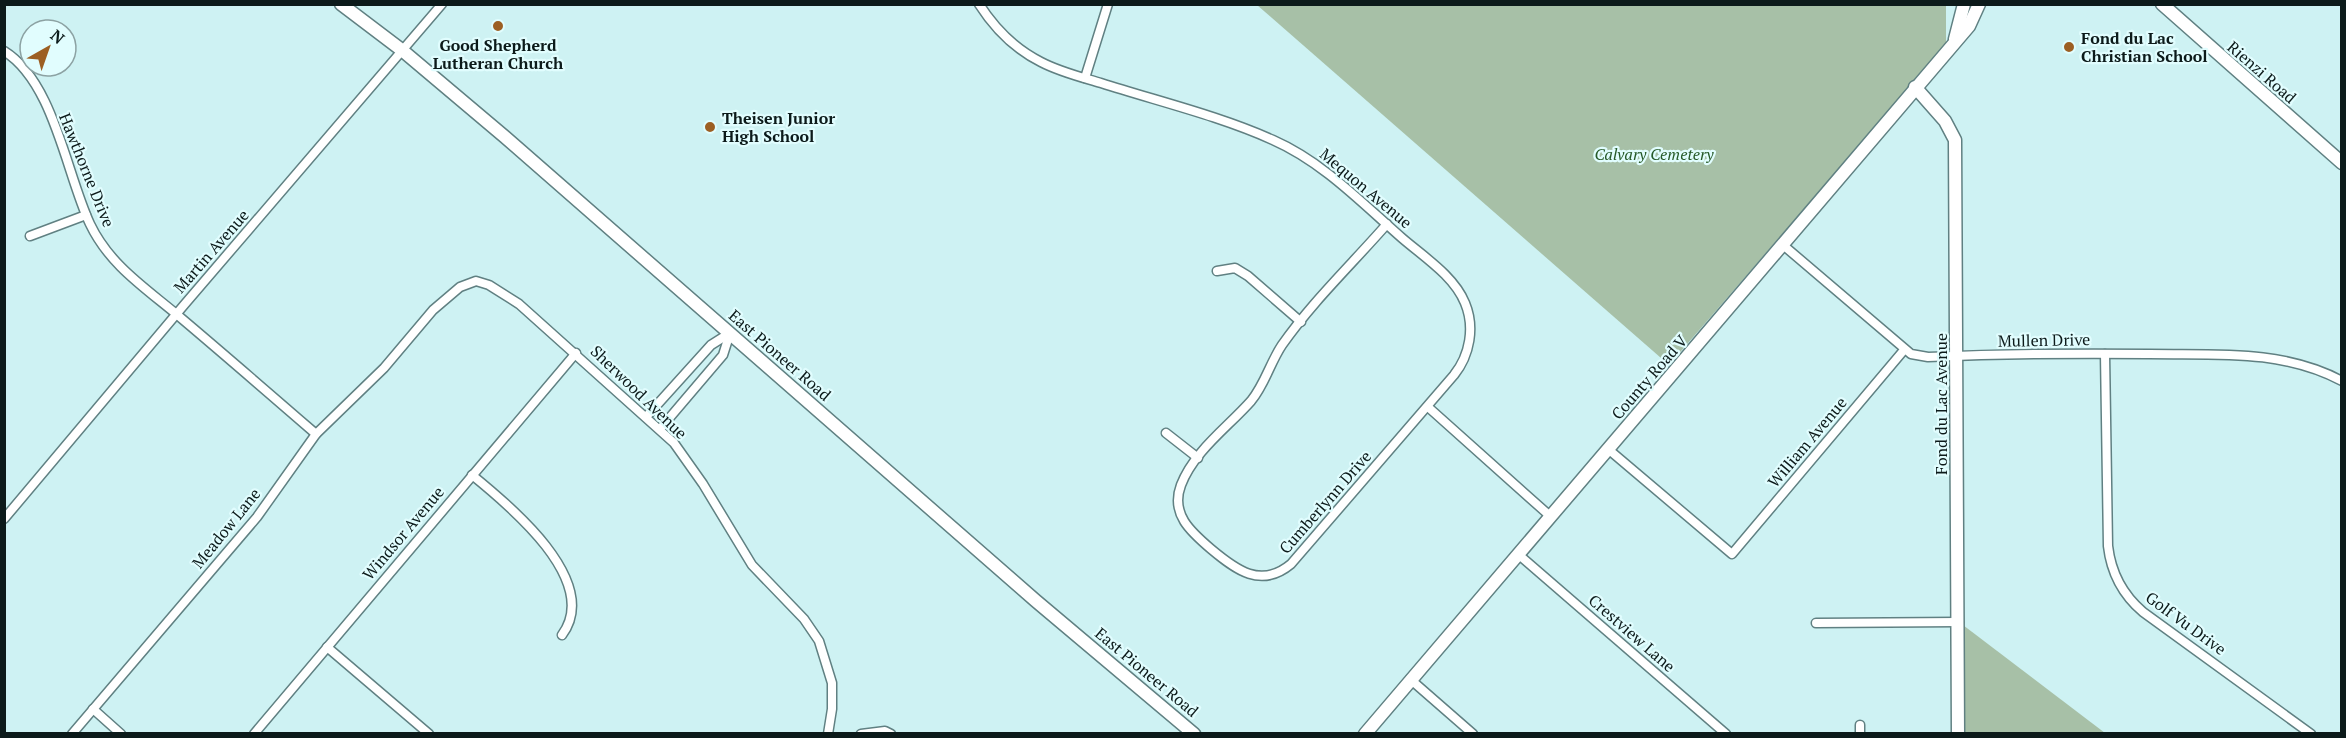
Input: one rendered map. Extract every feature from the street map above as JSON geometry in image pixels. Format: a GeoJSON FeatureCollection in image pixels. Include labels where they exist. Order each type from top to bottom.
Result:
{"type":"FeatureCollection","features":[{"type":"Feature","properties":{"kind":"main road","name":"East Pioneer Road"},"geometry":{"type":"LineString","coordinates":[[341,4],[403,51],[1194,734]]}},
{"type":"Feature","properties":{"kind":"main road"},"geometry":{"type":"LineString","coordinates":[[1954,40],[1964,4]]}},
{"type":"Feature","properties":{"kind":"main road"},"geometry":{"type":"LineString","coordinates":[[1954,40],[1969,26],[1979,4]]}},
{"type":"Feature","properties":{"kind":"main road","name":"Rienzi Road"},"geometry":{"type":"LineString","coordinates":[[2162,4],[2342,163]]}},
{"type":"Feature","properties":{"kind":"main road","name":"County Road V"},"geometry":{"type":"LineString","coordinates":[[1365,734],[1783,245],[1954,40]]}},
{"type":"Feature","properties":{"kind":"main road","name":"Fond du Lac Avenue"},"geometry":{"type":"LineString","coordinates":[[1915,87],[1945,121],[1955,140],[1958,734]]}},
{"type":"Feature","properties":{"kind":"street","name":"Martin Avenue"},"geometry":{"type":"LineString","coordinates":[[4,519],[442,4]]}},
{"type":"Feature","properties":{"kind":"street","name":"Mequon Avenue"},"geometry":{"type":"LineString","coordinates":[[979,4],[1001,33],[1022,51],[1049,66],[1251,131],[1286,146],[1326,172],[1453,283],[1465,302],[1469,316],[1470,338],[1464,359],[1428,407]]}},
{"type":"Feature","properties":{"kind":"street"},"geometry":{"type":"LineString","coordinates":[[1085,78],[1108,4]]}},
{"type":"Feature","properties":{"kind":"street","name":"Hawthorne Drive"},"geometry":{"type":"LineString","coordinates":[[4,51],[26,69],[39,89],[86,215],[98,238],[123,270],[316,434]]}},
{"type":"Feature","properties":{"kind":"street"},"geometry":{"type":"LineString","coordinates":[[30,236],[86,215]]}},
{"type":"Feature","properties":{"kind":"street","name":"Cumberlynn Drive"},"geometry":{"type":"LineString","coordinates":[[1387,225],[1301,322],[1278,351],[1257,393],[1198,458],[1183,481],[1179,494],[1180,513],[1186,525],[1238,571],[1254,576],[1270,575],[1285,569],[1428,407]]}},
{"type":"Feature","properties":{"kind":"street","name":"Mullen Drive"},"geometry":{"type":"LineString","coordinates":[[1783,245],[1904,350],[1929,357],[2105,354],[2275,358],[2315,367],[2342,381]]}},
{"type":"Feature","properties":{"kind":"street"},"geometry":{"type":"LineString","coordinates":[[1216,271],[1235,268],[1248,276],[1301,322]]}},
{"type":"Feature","properties":{"kind":"street","name":"Sherwood Avenue"},"geometry":{"type":"LineString","coordinates":[[404,344],[449,295],[468,283],[481,281],[519,304],[660,429],[690,465],[752,565],[804,619],[819,641],[832,683],[832,709],[828,734]]}},
{"type":"Feature","properties":{"kind":"street"},"geometry":{"type":"LineString","coordinates":[[646,417],[711,345],[730,333]]}},
{"type":"Feature","properties":{"kind":"street"},"geometry":{"type":"LineString","coordinates":[[660,429],[723,355],[730,333]]}},
{"type":"Feature","properties":{"kind":"street","name":"Meadow Lane"},"geometry":{"type":"LineString","coordinates":[[72,734],[256,517],[316,434],[384,368],[404,344]]}},
{"type":"Feature","properties":{"kind":"street","name":"William Avenue"},"geometry":{"type":"LineString","coordinates":[[1608,449],[1732,554],[1904,350]]}},
{"type":"Feature","properties":{"kind":"street","name":"Windsor Avenue"},"geometry":{"type":"LineString","coordinates":[[254,734],[576,353]]}},
{"type":"Feature","properties":{"kind":"street","name":"Golf Vu Drive"},"geometry":{"type":"LineString","coordinates":[[2105,354],[2108,549],[2121,587],[2144,612],[2311,734]]}},
{"type":"Feature","properties":{"kind":"street"},"geometry":{"type":"LineString","coordinates":[[1428,407],[1550,516]]}},
{"type":"Feature","properties":{"kind":"street"},"geometry":{"type":"LineString","coordinates":[[1166,433],[1198,458]]}},
{"type":"Feature","properties":{"kind":"street"},"geometry":{"type":"LineString","coordinates":[[472,475],[533,532],[558,562],[568,587],[571,609],[568,626],[562,635]]}},
{"type":"Feature","properties":{"kind":"street","name":"Crestview Lane"},"geometry":{"type":"LineString","coordinates":[[1518,554],[1726,734]]}},
{"type":"Feature","properties":{"kind":"street"},"geometry":{"type":"LineString","coordinates":[[1816,624],[1959,622]]}},
{"type":"Feature","properties":{"kind":"street"},"geometry":{"type":"LineString","coordinates":[[327,647],[429,734]]}},
{"type":"Feature","properties":{"kind":"street"},"geometry":{"type":"LineString","coordinates":[[1410,679],[1473,734]]}},
{"type":"Feature","properties":{"kind":"street"},"geometry":{"type":"LineString","coordinates":[[93,709],[121,734]]}},
{"type":"Feature","properties":{"kind":"street"},"geometry":{"type":"LineString","coordinates":[[861,734],[882,730],[891,734]]}},
{"type":"Feature","properties":{"kind":"green space","name":"Calvary Cemetery"},"geometry":{"type":"Polygon","coordinates":[[[1257,5],[1946,5],[1946,45],[1669,365],[1257,5]]]}},
{"type":"Feature","properties":{"kind":"green space"},"geometry":{"type":"Polygon","coordinates":[[[1959,622],[2105,733],[1958,734],[1959,622]]]}},
{"type":"Feature","properties":{"kind":"place","name":"Good Shepherd Lutheran Church"},"geometry":{"type":"Point","coordinates":[498,26]}},
{"type":"Feature","properties":{"kind":"place","name":"Fond du Lac Christian School"},"geometry":{"type":"Point","coordinates":[2069,47]}},
{"type":"Feature","properties":{"kind":"place","name":"Theisen Junior High School"},"geometry":{"type":"Point","coordinates":[710,127]}}]}
